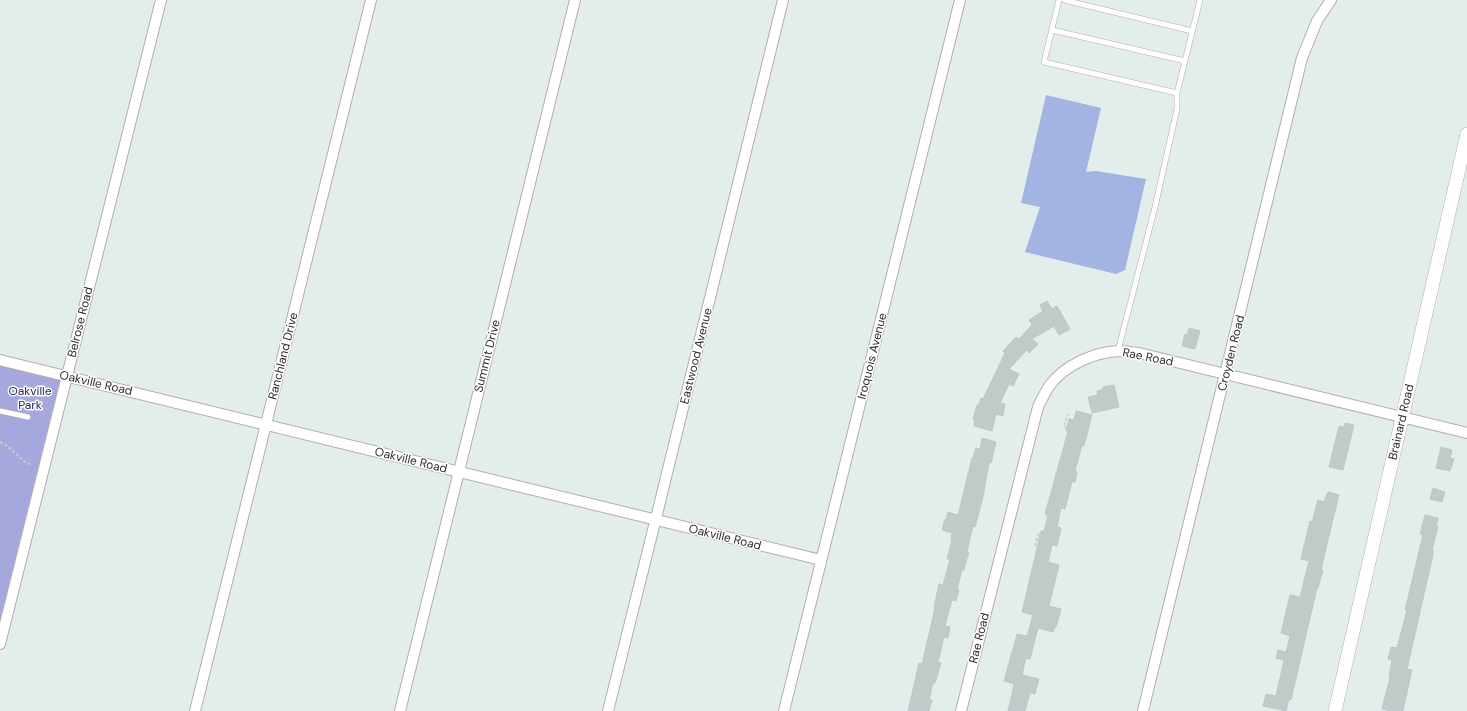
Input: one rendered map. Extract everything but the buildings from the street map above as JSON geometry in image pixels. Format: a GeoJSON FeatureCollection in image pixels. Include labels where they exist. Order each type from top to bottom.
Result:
{"type":"FeatureCollection","features":[{"type":"Feature","properties":{"kind":"street","name":"Belrose Road"},"geometry":{"type":"LineString","coordinates":[[0,644],[161,0]]}},
{"type":"Feature","properties":{"kind":"street","name":"Ranchland Drive"},"geometry":{"type":"LineString","coordinates":[[195,711],[371,0]]}},
{"type":"Feature","properties":{"kind":"street","name":"Summit Drive"},"geometry":{"type":"LineString","coordinates":[[400,711],[575,0]]}},
{"type":"Feature","properties":{"kind":"street","name":"Eastwood Avenue"},"geometry":{"type":"LineString","coordinates":[[608,711],[783,0]]}},
{"type":"Feature","properties":{"kind":"street","name":"Iroquois Avenue"},"geometry":{"type":"LineString","coordinates":[[784,711],[960,0]]}},
{"type":"Feature","properties":{"kind":"street","name":"Croyden Road"},"geometry":{"type":"LineString","coordinates":[[1143,711],[1302,58],[1317,21],[1332,0]]}},
{"type":"Feature","properties":{"kind":"street","name":"Brainard Road"},"geometry":{"type":"LineString","coordinates":[[1335,711],[1467,134]]}},
{"type":"Feature","properties":{"kind":"street","name":"Rae Road"},"geometry":{"type":"LineString","coordinates":[[961,711],[1038,407],[1051,384],[1073,366],[1087,358],[1118,351],[1139,353],[1467,433]]}},
{"type":"Feature","properties":{"kind":"street","name":"Oakville Road"},"geometry":{"type":"LineString","coordinates":[[0,360],[821,560]]}},
{"type":"Feature","properties":{"kind":"lane"},"geometry":{"type":"LineString","coordinates":[[1059,0],[1044,62],[1177,94]]}},
{"type":"Feature","properties":{"kind":"lane"},"geometry":{"type":"LineString","coordinates":[[1064,0],[1192,31]]}},
{"type":"Feature","properties":{"kind":"lane"},"geometry":{"type":"LineString","coordinates":[[1118,351],[1155,207],[1177,109],[1177,94],[1200,0]]}},
{"type":"Feature","properties":{"kind":"lane"},"geometry":{"type":"LineString","coordinates":[[1052,30],[1185,61]]}},
{"type":"Feature","properties":{"kind":"lane"},"geometry":{"type":"LineString","coordinates":[[0,411],[28,417]]}},
{"type":"Feature","properties":{"kind":"path"},"geometry":{"type":"LineString","coordinates":[[1067,429],[1064,426],[1068,414]]}},
{"type":"Feature","properties":{"kind":"path"},"geometry":{"type":"LineString","coordinates":[[0,442],[7,445],[26,463],[32,465]]}},
{"type":"Feature","properties":{"kind":"path"},"geometry":{"type":"LineString","coordinates":[[1035,546],[1039,532],[1040,533]]}},
{"type":"Feature","properties":{"kind":"green space","name":"Oakville Park"},"geometry":{"type":"Polygon","coordinates":[[[0,360],[67,376],[0,623],[0,360]]]}},
{"type":"Feature","properties":{"kind":"shaded area"},"geometry":{"type":"Polygon","coordinates":[[[1046,95],[1101,108],[1086,172],[1096,171],[1146,179],[1125,270],[1116,274],[1025,252],[1040,207],[1021,203],[1046,95]]]}}]}
